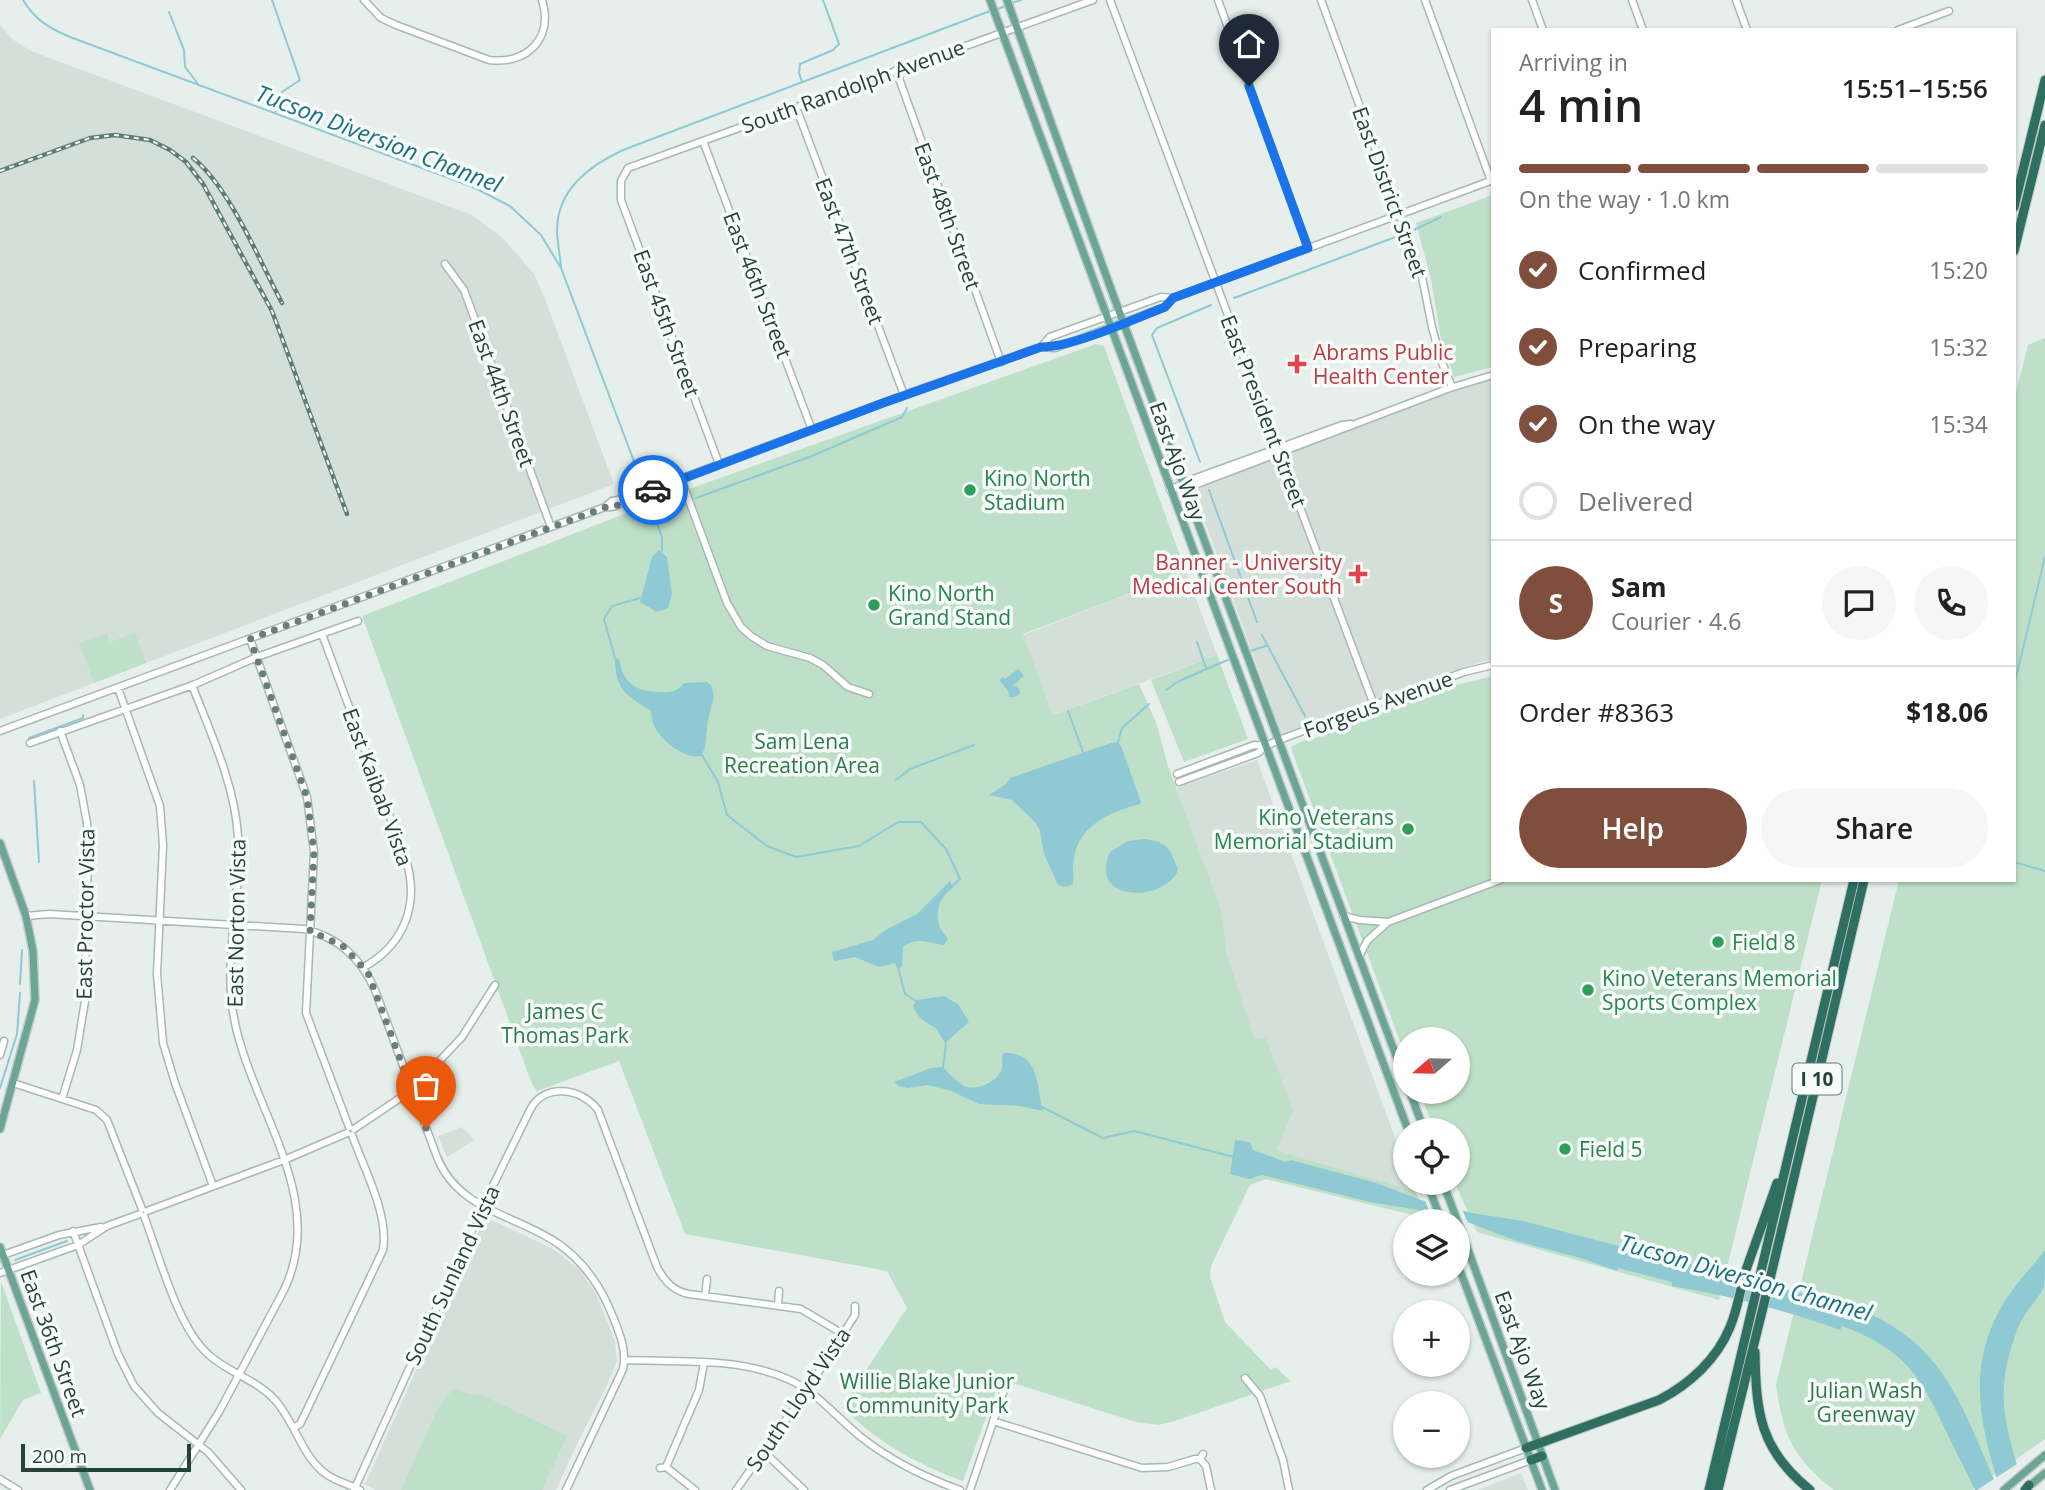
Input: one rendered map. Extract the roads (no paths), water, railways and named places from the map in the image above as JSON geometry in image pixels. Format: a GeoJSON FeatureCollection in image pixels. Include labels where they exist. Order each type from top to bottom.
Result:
{"type":"FeatureCollection","features":[{"type":"Feature","properties":{"kind":"highway"},"geometry":{"type":"LineString","coordinates":[[2016,199],[2045,80]]}},
{"type":"Feature","properties":{"kind":"highway"},"geometry":{"type":"LineString","coordinates":[[2016,243],[2045,125]]}},
{"type":"Feature","properties":{"kind":"highway","name":"I 10"},"geometry":{"type":"LineString","coordinates":[[1766,1278],[1795,1128],[1854,882]]}},
{"type":"Feature","properties":{"kind":"highway","name":"I 10"},"geometry":{"type":"LineString","coordinates":[[1709,1490],[1766,1278],[1864,882]]}},
{"type":"Feature","properties":{"kind":"highway"},"geometry":{"type":"LineString","coordinates":[[1526,1448],[1659,1400],[1693,1378],[1713,1356],[1730,1329],[1747,1269],[1795,1128]]}},
{"type":"Feature","properties":{"kind":"highway","name":"I 10"},"geometry":{"type":"LineString","coordinates":[[1718,1490],[1755,1336],[1758,1309]]}},
{"type":"Feature","properties":{"kind":"highway"},"geometry":{"type":"LineString","coordinates":[[1755,1336],[1755,1390],[1761,1426],[1785,1467],[1810,1490]]}},
{"type":"Feature","properties":{"kind":"highway"},"geometry":{"type":"LineString","coordinates":[[1531,1460],[1542,1455]]}},
{"type":"Feature","properties":{"kind":"main road","name":"East Ajo Way"},"geometry":{"type":"LineString","coordinates":[[1007,0],[1123,323],[1393,1047]]}},
{"type":"Feature","properties":{"kind":"main road","name":"East Ajo Way"},"geometry":{"type":"LineString","coordinates":[[991,2],[1404,1118]]}},
{"type":"Feature","properties":{"kind":"main road"},"geometry":{"type":"LineString","coordinates":[[1054,177],[1069,171]]}},
{"type":"Feature","properties":{"kind":"main road"},"geometry":{"type":"LineString","coordinates":[[0,843],[26,916],[33,951],[35,1000],[0,1129]]}},
{"type":"Feature","properties":{"kind":"main road"},"geometry":{"type":"LineString","coordinates":[[1383,1063],[1393,1059]]}},
{"type":"Feature","properties":{"kind":"main road","name":"East 36th Street"},"geometry":{"type":"LineString","coordinates":[[0,1247],[4,1272],[90,1490]]}},
{"type":"Feature","properties":{"kind":"main road","name":"East Ajo Way"},"geometry":{"type":"LineString","coordinates":[[1470,1255],[1555,1490]]}},
{"type":"Feature","properties":{"kind":"main road","name":"East Ajo Way"},"geometry":{"type":"LineString","coordinates":[[1465,1286],[1542,1490]]}},
{"type":"Feature","properties":{"kind":"main road"},"geometry":{"type":"LineString","coordinates":[[1470,1299],[1484,1294]]}},
{"type":"Feature","properties":{"kind":"main road"},"geometry":{"type":"LineString","coordinates":[[2004,1490],[2045,1455]]}},
{"type":"Feature","properties":{"kind":"main road"},"geometry":{"type":"LineString","coordinates":[[2026,1488],[2045,1473]]}},
{"type":"Feature","properties":{"kind":"street"},"geometry":{"type":"LineString","coordinates":[[364,0],[381,18],[389,22],[489,60],[504,62],[529,51],[545,30],[542,0]]}},
{"type":"Feature","properties":{"kind":"street","name":"South Randolph Avenue"},"geometry":{"type":"LineString","coordinates":[[621,181],[628,167],[1093,0]]}},
{"type":"Feature","properties":{"kind":"street","name":"East President Street"},"geometry":{"type":"LineString","coordinates":[[1110,0],[1374,705]]}},
{"type":"Feature","properties":{"kind":"street"},"geometry":{"type":"LineString","coordinates":[[1218,0],[1308,248]]}},
{"type":"Feature","properties":{"kind":"street","name":"East District Street"},"geometry":{"type":"LineString","coordinates":[[1321,0],[1422,277],[1435,338],[1451,387]]}},
{"type":"Feature","properties":{"kind":"street"},"geometry":{"type":"LineString","coordinates":[[1425,0],[1491,177]]}},
{"type":"Feature","properties":{"kind":"street"},"geometry":{"type":"LineString","coordinates":[[1532,0],[1541,28]]}},
{"type":"Feature","properties":{"kind":"street"},"geometry":{"type":"LineString","coordinates":[[1632,0],[1642,28]]}},
{"type":"Feature","properties":{"kind":"street"},"geometry":{"type":"LineString","coordinates":[[1736,0],[1746,28]]}},
{"type":"Feature","properties":{"kind":"street"},"geometry":{"type":"LineString","coordinates":[[1903,28],[1949,10]]}},
{"type":"Feature","properties":{"kind":"street","name":"East 48th Street"},"geometry":{"type":"LineString","coordinates":[[895,70],[1000,362]]}},
{"type":"Feature","properties":{"kind":"street","name":"East 47th Street"},"geometry":{"type":"LineString","coordinates":[[796,107],[904,395]]}},
{"type":"Feature","properties":{"kind":"street","name":"East 46th Street"},"geometry":{"type":"LineString","coordinates":[[703,141],[812,430]]}},
{"type":"Feature","properties":{"kind":"street"},"geometry":{"type":"LineString","coordinates":[[1041,347],[1051,337],[1161,297],[1173,298],[1491,180]]}},
{"type":"Feature","properties":{"kind":"street","name":"East 45th Street"},"geometry":{"type":"LineString","coordinates":[[621,181],[621,200],[719,464]]}},
{"type":"Feature","properties":{"kind":"street","name":"East 44th Street"},"geometry":{"type":"LineString","coordinates":[[445,264],[464,290],[551,527]]}},
{"type":"Feature","properties":{"kind":"street"},"geometry":{"type":"LineString","coordinates":[[0,731],[551,527],[606,507],[612,508],[628,498],[904,395],[1041,347],[1055,348],[1110,328],[1165,307],[1173,298]]}},
{"type":"Feature","properties":{"kind":"street"},"geometry":{"type":"LineString","coordinates":[[1170,490],[1183,485],[1192,486],[1280,450],[1451,387],[1491,376]]}},
{"type":"Feature","properties":{"kind":"street"},"geometry":{"type":"LineString","coordinates":[[681,479],[727,603],[745,632],[767,646],[816,661],[848,687],[869,694]]}},
{"type":"Feature","properties":{"kind":"street"},"geometry":{"type":"LineString","coordinates":[[30,743],[192,685],[257,657],[358,621]]}},
{"type":"Feature","properties":{"kind":"street","name":"East Kaibab Vista"},"geometry":{"type":"LineString","coordinates":[[322,634],[407,863],[412,890],[412,911],[399,936],[364,968]]}},
{"type":"Feature","properties":{"kind":"street"},"geometry":{"type":"LineString","coordinates":[[250,639],[307,797],[314,852],[306,1013],[383,1219],[385,1239],[383,1250],[302,1421],[295,1427]]}},
{"type":"Feature","properties":{"kind":"street","name":"Forgeus Avenue"},"geometry":{"type":"LineString","coordinates":[[1178,778],[1258,753],[1265,746],[1279,740],[1464,672],[1491,665]]}},
{"type":"Feature","properties":{"kind":"street","name":"East Norton Vista"},"geometry":{"type":"LineString","coordinates":[[170,1490],[239,1374],[284,1290],[297,1254],[298,1213],[292,1185],[245,1059],[233,1015],[231,992],[239,857],[237,820],[227,780],[192,685]]}},
{"type":"Feature","properties":{"kind":"street"},"geometry":{"type":"LineString","coordinates":[[118,688],[160,806],[163,835],[158,988],[164,1056],[213,1186]]}},
{"type":"Feature","properties":{"kind":"street","name":"East Proctor Vista"},"geometry":{"type":"LineString","coordinates":[[60,732],[80,785],[88,823],[89,853],[85,916],[86,995],[76,1050],[62,1099]]}},
{"type":"Feature","properties":{"kind":"street"},"geometry":{"type":"LineString","coordinates":[[1359,957],[1367,941],[1388,922],[1495,882]]}},
{"type":"Feature","properties":{"kind":"street"},"geometry":{"type":"LineString","coordinates":[[26,916],[49,914],[310,931],[343,946],[364,968],[375,989],[448,1180],[462,1195],[550,1238],[582,1264],[597,1283],[620,1335],[625,1360],[619,1380],[566,1490]]}},
{"type":"Feature","properties":{"kind":"street"},"geometry":{"type":"LineString","coordinates":[[1343,916],[1388,922]]}},
{"type":"Feature","properties":{"kind":"street"},"geometry":{"type":"LineString","coordinates":[[4,1272],[78,1245],[107,1226],[284,1160],[350,1131],[412,1090],[462,1037],[495,985]]}},
{"type":"Feature","properties":{"kind":"street"},"geometry":{"type":"LineString","coordinates":[[0,1055],[4,1041]]}},
{"type":"Feature","properties":{"kind":"street"},"geometry":{"type":"LineString","coordinates":[[13,1083],[96,1110],[107,1120],[178,1308],[194,1340],[208,1355],[274,1398],[320,1469],[334,1479],[356,1488]]}},
{"type":"Feature","properties":{"kind":"street","name":"South Sunland Vista"},"geometry":{"type":"LineString","coordinates":[[356,1488],[483,1206],[532,1105],[552,1093],[571,1092],[586,1097],[598,1110],[616,1158]]}},
{"type":"Feature","properties":{"kind":"street"},"geometry":{"type":"LineString","coordinates":[[608,1161],[616,1158],[657,1267],[668,1283],[682,1293],[808,1312],[843,1334]]}},
{"type":"Feature","properties":{"kind":"street"},"geometry":{"type":"LineString","coordinates":[[3,1255],[73,1231],[107,1226]]}},
{"type":"Feature","properties":{"kind":"street"},"geometry":{"type":"LineString","coordinates":[[73,1231],[118,1354],[134,1386],[158,1413],[221,1466],[241,1490]]}},
{"type":"Feature","properties":{"kind":"street"},"geometry":{"type":"LineString","coordinates":[[635,1235],[644,1231]]}},
{"type":"Feature","properties":{"kind":"street"},"geometry":{"type":"LineString","coordinates":[[705,1296],[707,1279]]}},
{"type":"Feature","properties":{"kind":"street"},"geometry":{"type":"LineString","coordinates":[[778,1306],[779,1291]]}},
{"type":"Feature","properties":{"kind":"street","name":"South Lloyd Vista"},"geometry":{"type":"LineString","coordinates":[[736,1490],[807,1390],[855,1315],[855,1306]]}},
{"type":"Feature","properties":{"kind":"street"},"geometry":{"type":"LineString","coordinates":[[625,1360],[756,1368],[791,1381],[807,1390],[892,1459],[937,1482],[960,1490]]}},
{"type":"Feature","properties":{"kind":"street"},"geometry":{"type":"LineString","coordinates":[[695,1490],[663,1468],[699,1390],[704,1363]]}},
{"type":"Feature","properties":{"kind":"street"},"geometry":{"type":"LineString","coordinates":[[1245,1378],[1260,1396],[1283,1460],[1289,1490]]}},
{"type":"Feature","properties":{"kind":"street"},"geometry":{"type":"LineString","coordinates":[[970,1490],[1006,1384]]}},
{"type":"Feature","properties":{"kind":"street"},"geometry":{"type":"LineString","coordinates":[[993,1421],[1142,1468],[1168,1467],[1201,1456],[1208,1471],[1211,1490]]}},
{"type":"Feature","properties":{"kind":"street"},"geometry":{"type":"LineString","coordinates":[[1427,1490],[1451,1476],[1526,1448]]}},
{"type":"Feature","properties":{"kind":"street"},"geometry":{"type":"LineString","coordinates":[[763,1451],[804,1490]]}},
{"type":"Feature","properties":{"kind":"street"},"geometry":{"type":"LineString","coordinates":[[1450,1490],[1531,1460]]}},
{"type":"Feature","properties":{"kind":"street"},"geometry":{"type":"LineString","coordinates":[[0,1479],[18,1490]]}},
{"type":"Feature","properties":{"kind":"water"},"geometry":{"type":"Polygon","coordinates":[[[659,550],[667,557],[672,594],[668,608],[657,612],[640,602],[652,557],[659,550]]]}},
{"type":"Feature","properties":{"kind":"water"},"geometry":{"type":"Polygon","coordinates":[[[615,658],[619,659],[627,680],[643,690],[666,692],[676,690],[684,683],[707,682],[711,685],[714,696],[705,748],[701,756],[681,752],[663,738],[654,725],[651,711],[629,696],[620,685],[615,658]]]}},
{"type":"Feature","properties":{"kind":"water"},"geometry":{"type":"Polygon","coordinates":[[[1018,669],[1024,676],[1012,686],[1017,686],[1021,693],[1009,697],[1008,691],[999,680],[1003,677],[1005,679],[1018,669]]]}},
{"type":"Feature","properties":{"kind":"water"},"geometry":{"type":"Polygon","coordinates":[[[1118,742],[1141,802],[1104,817],[1086,832],[1075,853],[1073,884],[1066,887],[1058,885],[1044,854],[1040,831],[1035,822],[1012,800],[989,795],[1006,784],[1010,778],[1118,742]]]}},
{"type":"Feature","properties":{"kind":"water"},"geometry":{"type":"Polygon","coordinates":[[[1144,839],[1167,847],[1178,870],[1171,881],[1159,888],[1145,892],[1118,889],[1109,881],[1106,869],[1110,852],[1128,841],[1144,839]]]}},
{"type":"Feature","properties":{"kind":"water"},"geometry":{"type":"Polygon","coordinates":[[[950,881],[953,888],[942,898],[938,912],[940,926],[948,938],[944,945],[923,941],[908,944],[903,947],[902,966],[898,969],[895,963],[879,967],[855,957],[834,961],[832,952],[873,940],[887,929],[917,914],[950,881]]]}},
{"type":"Feature","properties":{"kind":"water"},"geometry":{"type":"Polygon","coordinates":[[[944,996],[958,1004],[969,1022],[945,1043],[936,1028],[925,1022],[913,1006],[917,1000],[944,996]]]}},
{"type":"Feature","properties":{"kind":"water"},"geometry":{"type":"Polygon","coordinates":[[[1004,1053],[1025,1058],[1031,1065],[1043,1111],[1020,1106],[979,1104],[949,1090],[927,1085],[908,1088],[894,1082],[931,1068],[942,1067],[964,1086],[975,1088],[997,1077],[1004,1053]]]}},
{"type":"Feature","properties":{"kind":"water","name":"Tucson Diversion Channel"},"geometry":{"type":"Polygon","coordinates":[[[1235,1140],[1250,1142],[1253,1150],[1286,1162],[1291,1160],[1376,1183],[1393,1189],[1393,1195],[1408,1195],[1456,1209],[1413,1209],[1374,1203],[1262,1175],[1249,1179],[1230,1174],[1235,1140]]]}},
{"type":"Feature","properties":{"kind":"water","name":"Tucson Diversion Channel"},"geometry":{"type":"Polygon","coordinates":[[[1470,1212],[1523,1221],[1853,1307],[1885,1322],[1910,1339],[1930,1358],[1947,1380],[1999,1490],[1975,1490],[1937,1411],[1918,1379],[1895,1354],[1863,1335],[1842,1326],[1840,1330],[1757,1304],[1672,1286],[1672,1282],[1618,1268],[1617,1271],[1517,1241],[1470,1223],[1470,1212]]]}},
{"type":"Feature","properties":{"kind":"water"},"geometry":{"type":"Polygon","coordinates":[[[2045,1250],[2044,1287],[2018,1328],[2005,1372],[2007,1427],[2024,1490],[2000,1490],[1982,1418],[1981,1372],[1985,1349],[1992,1325],[2005,1301],[2045,1250]]]}},
{"type":"Feature","properties":{"kind":"waterway","name":"Tucson Diversion Channel"},"geometry":{"type":"LineString","coordinates":[[23,0],[43,23],[70,37],[473,187],[510,206],[541,235],[561,268],[644,488]]}},
{"type":"Feature","properties":{"kind":"waterway"},"geometry":{"type":"LineString","coordinates":[[272,0],[300,80],[282,92],[275,113]]}},
{"type":"Feature","properties":{"kind":"waterway"},"geometry":{"type":"LineString","coordinates":[[802,82],[800,64],[833,50],[839,44],[823,0]]}},
{"type":"Feature","properties":{"kind":"waterway"},"geometry":{"type":"LineString","coordinates":[[1012,3],[1021,0]]}},
{"type":"Feature","properties":{"kind":"waterway"},"geometry":{"type":"LineString","coordinates":[[996,10],[1007,5]]}},
{"type":"Feature","properties":{"kind":"waterway"},"geometry":{"type":"LineString","coordinates":[[561,267],[557,229],[563,202],[578,180],[598,163],[623,150],[990,11]]}},
{"type":"Feature","properties":{"kind":"waterway"},"geometry":{"type":"LineString","coordinates":[[169,12],[184,50],[185,67],[198,84]]}},
{"type":"Feature","properties":{"kind":"waterway"},"geometry":{"type":"LineString","coordinates":[[1414,230],[1441,217]]}},
{"type":"Feature","properties":{"kind":"waterway"},"geometry":{"type":"LineString","coordinates":[[1234,298],[1398,236]]}},
{"type":"Feature","properties":{"kind":"waterway"},"geometry":{"type":"LineString","coordinates":[[1200,462],[1152,335],[1157,328],[1211,305]]}},
{"type":"Feature","properties":{"kind":"waterway"},"geometry":{"type":"LineString","coordinates":[[696,498],[812,456],[902,417],[907,408]]}},
{"type":"Feature","properties":{"kind":"waterway"},"geometry":{"type":"LineString","coordinates":[[1209,490],[1257,622]]}},
{"type":"Feature","properties":{"kind":"waterway","name":"Tucson Diversion Channel"},"geometry":{"type":"LineString","coordinates":[[646,494],[662,537],[662,551]]}},
{"type":"Feature","properties":{"kind":"waterway"},"geometry":{"type":"LineString","coordinates":[[653,513],[684,502]]}},
{"type":"Feature","properties":{"kind":"waterway"},"geometry":{"type":"LineString","coordinates":[[2016,678],[2045,557]]}},
{"type":"Feature","properties":{"kind":"waterway","name":"Tucson Diversion Channel"},"geometry":{"type":"LineString","coordinates":[[615,658],[604,619],[612,606],[640,598]]}},
{"type":"Feature","properties":{"kind":"waterway"},"geometry":{"type":"LineString","coordinates":[[1262,635],[1305,716]]}},
{"type":"Feature","properties":{"kind":"waterway"},"geometry":{"type":"LineString","coordinates":[[1197,642],[1206,668]]}},
{"type":"Feature","properties":{"kind":"waterway"},"geometry":{"type":"LineString","coordinates":[[1247,652],[1266,646]]}},
{"type":"Feature","properties":{"kind":"waterway"},"geometry":{"type":"LineString","coordinates":[[1166,690],[1177,682],[1232,658]]}},
{"type":"Feature","properties":{"kind":"waterway"},"geometry":{"type":"LineString","coordinates":[[1118,742],[1122,728],[1149,704]]}},
{"type":"Feature","properties":{"kind":"waterway"},"geometry":{"type":"LineString","coordinates":[[1068,711],[1083,752]]}},
{"type":"Feature","properties":{"kind":"waterway"},"geometry":{"type":"LineString","coordinates":[[29,738],[83,718],[83,715]]}},
{"type":"Feature","properties":{"kind":"waterway"},"geometry":{"type":"LineString","coordinates":[[896,780],[910,769],[974,745]]}},
{"type":"Feature","properties":{"kind":"waterway","name":"Tucson Diversion Channel"},"geometry":{"type":"LineString","coordinates":[[702,755],[718,782],[727,815],[767,846],[796,857],[859,846],[898,822],[921,822],[946,849],[960,879],[952,886]]}},
{"type":"Feature","properties":{"kind":"waterway"},"geometry":{"type":"LineString","coordinates":[[34,781],[39,862]]}},
{"type":"Feature","properties":{"kind":"waterway"},"geometry":{"type":"LineString","coordinates":[[2016,863],[2045,871]]}},
{"type":"Feature","properties":{"kind":"waterway"},"geometry":{"type":"LineString","coordinates":[[20,984],[22,950]]}},
{"type":"Feature","properties":{"kind":"waterway","name":"Tucson Diversion Channel"},"geometry":{"type":"LineString","coordinates":[[898,967],[905,994],[918,1002]]}},
{"type":"Feature","properties":{"kind":"waterway"},"geometry":{"type":"LineString","coordinates":[[0,1088],[17,1034],[20,993]]}},
{"type":"Feature","properties":{"kind":"waterway","name":"Tucson Diversion Channel"},"geometry":{"type":"LineString","coordinates":[[943,1068],[946,1043]]}},
{"type":"Feature","properties":{"kind":"waterway","name":"Tucson Diversion Channel"},"geometry":{"type":"LineString","coordinates":[[1042,1107],[1103,1138],[1134,1131],[1234,1157]]}},
{"type":"Feature","properties":{"kind":"waterway"},"geometry":{"type":"LineString","coordinates":[[15,1260],[67,1241]]}},
{"type":"Feature","properties":{"kind":"railway"},"geometry":{"type":"LineString","coordinates":[[0,171],[90,138],[115,135],[150,140],[186,162],[203,184],[272,311],[347,514]]}},
{"type":"Feature","properties":{"kind":"railway"},"geometry":{"type":"LineString","coordinates":[[193,158],[207,171],[231,206],[282,303]]}},
{"type":"Feature","properties":{"kind":"place","name":"Abrams Public Health Center"},"geometry":{"type":"Point","coordinates":[1297,364]}},
{"type":"Feature","properties":{"kind":"place","name":"Kino North Stadium"},"geometry":{"type":"Point","coordinates":[970,490]}},
{"type":"Feature","properties":{"kind":"place","name":"Banner - University Medical Center South"},"geometry":{"type":"Point","coordinates":[1358,574]}},
{"type":"Feature","properties":{"kind":"place","name":"Kino North Grand Stand"},"geometry":{"type":"Point","coordinates":[874,605]}},
{"type":"Feature","properties":{"kind":"place","name":"Kino Veterans Memorial Stadium"},"geometry":{"type":"Point","coordinates":[1408,829]}},
{"type":"Feature","properties":{"kind":"place","name":"Field 8"},"geometry":{"type":"Point","coordinates":[1718,942]}},
{"type":"Feature","properties":{"kind":"place","name":"Kino Veterans Memorial Sports Complex"},"geometry":{"type":"Point","coordinates":[1588,990]}},
{"type":"Feature","properties":{"kind":"place","name":"Field 5"},"geometry":{"type":"Point","coordinates":[1565,1149]}},
{"type":"Feature","properties":{"kind":"park label","name":"Sam Lena Recreation Area"},"geometry":{"type":"Point","coordinates":[802,753]}},
{"type":"Feature","properties":{"kind":"park label","name":"James C Thomas Park"},"geometry":{"type":"Point","coordinates":[565,1023]}},
{"type":"Feature","properties":{"kind":"park label","name":"Willie Blake Junior Community Park"},"geometry":{"type":"Point","coordinates":[927,1393]}},
{"type":"Feature","properties":{"kind":"park label","name":"Julian Wash Greenway"},"geometry":{"type":"Point","coordinates":[1866,1402]}}]}
